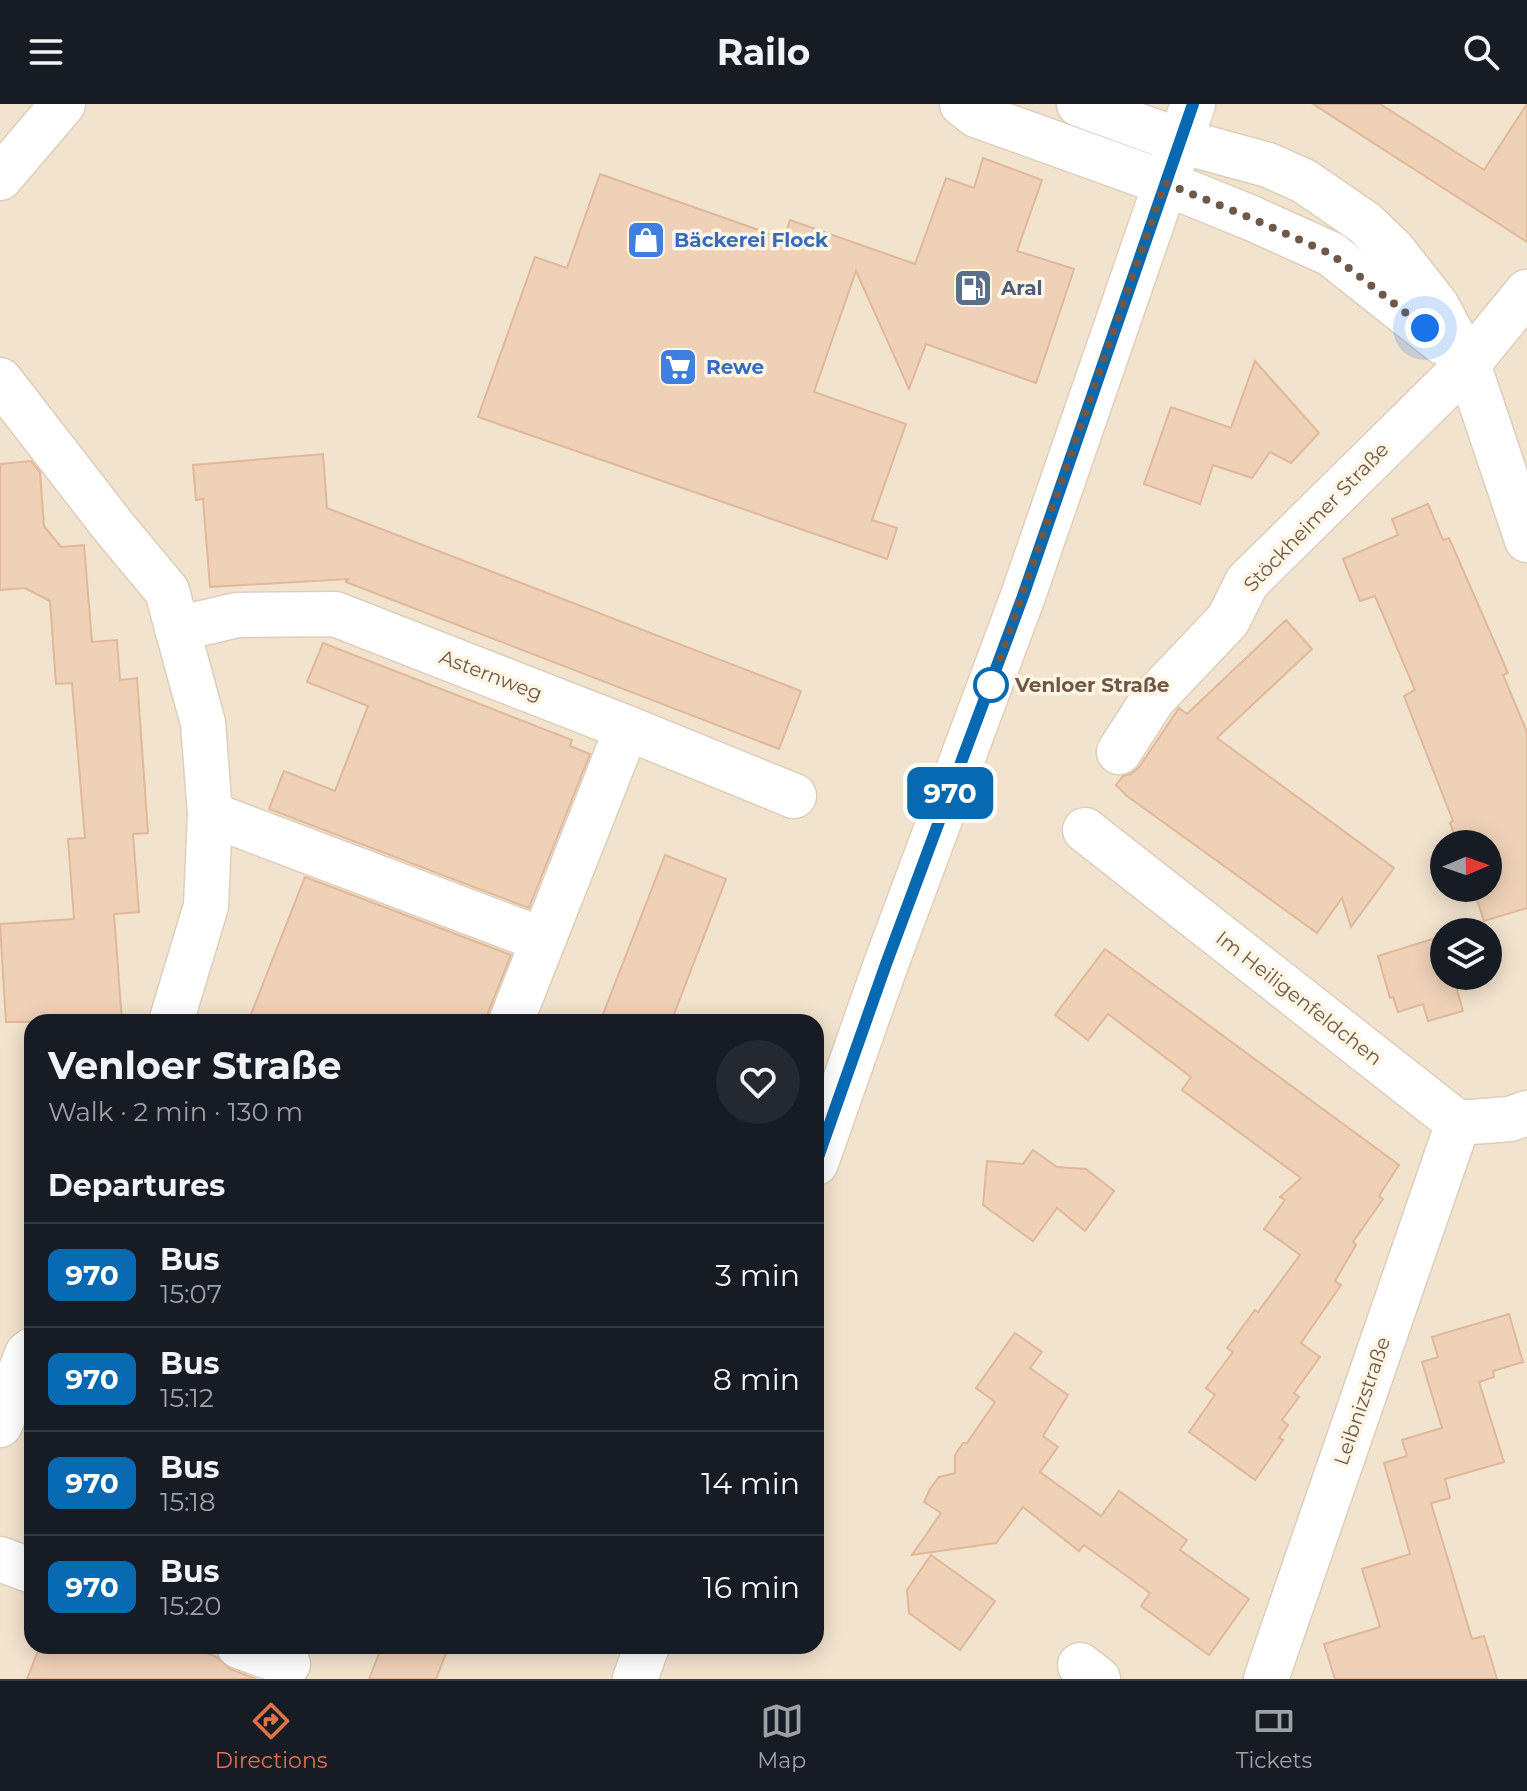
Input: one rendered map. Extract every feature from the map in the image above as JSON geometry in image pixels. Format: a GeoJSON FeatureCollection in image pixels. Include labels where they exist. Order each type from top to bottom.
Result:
{"type":"FeatureCollection","features":[{"type":"Feature","properties":{"kind":"street"},"geometry":{"type":"LineString","coordinates":[[0,178],[63,104]]}},
{"type":"Feature","properties":{"kind":"street"},"geometry":{"type":"LineString","coordinates":[[962,104],[976,115],[1165,183],[1331,254],[1468,364]]}},
{"type":"Feature","properties":{"kind":"street"},"geometry":{"type":"LineString","coordinates":[[1079,104],[1186,122],[1304,181],[1365,223],[1393,250],[1437,306],[1468,364],[1527,540]]}},
{"type":"Feature","properties":{"kind":"street"},"geometry":{"type":"LineString","coordinates":[[824,1140],[1023,596],[1186,122]]}},
{"type":"Feature","properties":{"kind":"street","name":"Stöckheimer Straße"},"geometry":{"type":"LineString","coordinates":[[1119,752],[1153,699],[1228,620],[1247,582],[1468,364],[1527,292]]}},
{"type":"Feature","properties":{"kind":"street"},"geometry":{"type":"LineString","coordinates":[[0,380],[167,591],[203,723],[210,814],[206,906],[173,1014]]}},
{"type":"Feature","properties":{"kind":"street","name":"Asternweg"},"geometry":{"type":"LineString","coordinates":[[177,629],[237,615],[335,614],[794,796]]}},
{"type":"Feature","properties":{"kind":"street"},"geometry":{"type":"LineString","coordinates":[[514,1014],[627,728]]}},
{"type":"Feature","properties":{"kind":"street"},"geometry":{"type":"LineString","coordinates":[[210,814],[543,940]]}},
{"type":"Feature","properties":{"kind":"street","name":"Im Heiligenfeldchen"},"geometry":{"type":"LineString","coordinates":[[1085,830],[1458,1123]]}},
{"type":"Feature","properties":{"kind":"street"},"geometry":{"type":"LineString","coordinates":[[1458,1123],[1510,1119],[1527,1113]]}},
{"type":"Feature","properties":{"kind":"street","name":"Leibnizstraße"},"geometry":{"type":"LineString","coordinates":[[1266,1679],[1458,1123]]}},
{"type":"Feature","properties":{"kind":"street"},"geometry":{"type":"LineString","coordinates":[[0,1425],[24,1362]]}},
{"type":"Feature","properties":{"kind":"street"},"geometry":{"type":"LineString","coordinates":[[0,1559],[24,1568]]}},
{"type":"Feature","properties":{"kind":"street"},"geometry":{"type":"LineString","coordinates":[[263,1654],[289,1663]]}},
{"type":"Feature","properties":{"kind":"street"},"geometry":{"type":"LineString","coordinates":[[635,1679],[644,1654]]}},
{"type":"Feature","properties":{"kind":"shaded area"},"geometry":{"type":"Polygon","coordinates":[[[0,104],[1527,104],[1527,1679],[0,1679],[0,104]]]}},
{"type":"Feature","properties":{"kind":"building"},"geometry":{"type":"Polygon","coordinates":[[[1313,104],[1380,104],[1484,170],[1527,104],[1527,242],[1313,104]]]}},
{"type":"Feature","properties":{"kind":"building","name":"Rewe"},"geometry":{"type":"Polygon","coordinates":[[[983,158],[1042,180],[1017,251],[1074,269],[1036,383],[926,344],[909,389],[856,271],[814,392],[906,424],[872,520],[897,528],[887,559],[478,417],[535,257],[567,268],[600,174],[784,239],[790,220],[915,264],[946,178],[974,188],[983,158]]]}},
{"type":"Feature","properties":{"kind":"building"},"geometry":{"type":"Polygon","coordinates":[[[1255,361],[1319,433],[1291,463],[1270,452],[1252,478],[1213,465],[1200,504],[1144,484],[1171,407],[1231,428],[1255,361]]]}},
{"type":"Feature","properties":{"kind":"building"},"geometry":{"type":"Polygon","coordinates":[[[323,454],[327,508],[801,691],[779,749],[346,582],[348,579],[210,587],[203,499],[196,500],[193,465],[323,454]]]}},
{"type":"Feature","properties":{"kind":"building"},"geometry":{"type":"Polygon","coordinates":[[[31,461],[40,472],[44,526],[61,547],[84,545],[92,642],[117,640],[120,680],[137,678],[148,833],[133,834],[139,912],[114,914],[121,1014],[24,1014],[24,1022],[6,1022],[0,924],[74,919],[68,839],[85,838],[72,683],[56,684],[50,601],[25,588],[0,590],[0,464],[31,461]]]}},
{"type":"Feature","properties":{"kind":"building"},"geometry":{"type":"Polygon","coordinates":[[[1428,504],[1443,540],[1449,538],[1508,673],[1503,675],[1527,732],[1527,908],[1494,918],[1483,918],[1478,902],[1502,902],[1502,830],[1453,830],[1450,823],[1453,821],[1404,696],[1415,690],[1375,596],[1360,601],[1343,559],[1398,535],[1392,519],[1428,504]]]}},
{"type":"Feature","properties":{"kind":"building"},"geometry":{"type":"Polygon","coordinates":[[[1286,620],[1312,649],[1217,738],[1394,868],[1351,927],[1342,898],[1317,933],[1116,785],[1123,776],[1140,766],[1179,708],[1187,714],[1286,620]]]}},
{"type":"Feature","properties":{"kind":"building"},"geometry":{"type":"Polygon","coordinates":[[[323,643],[572,740],[570,746],[590,754],[529,908],[269,809],[284,771],[335,791],[368,706],[307,682],[323,643]]]}},
{"type":"Feature","properties":{"kind":"building"},"geometry":{"type":"Polygon","coordinates":[[[665,855],[726,879],[674,1014],[603,1014],[665,855]]]}},
{"type":"Feature","properties":{"kind":"building"},"geometry":{"type":"Polygon","coordinates":[[[305,877],[511,955],[488,1014],[251,1014],[305,877]]]}},
{"type":"Feature","properties":{"kind":"building"},"geometry":{"type":"Polygon","coordinates":[[[1430,940],[1430,990],[1457,990],[1463,1011],[1428,1021],[1423,1004],[1398,1012],[1393,997],[1390,998],[1378,956],[1430,940]]]}},
{"type":"Feature","properties":{"kind":"building"},"geometry":{"type":"Polygon","coordinates":[[[1105,949],[1399,1165],[1379,1196],[1383,1199],[1353,1242],[1356,1245],[1335,1281],[1341,1285],[1301,1343],[1320,1357],[1294,1393],[1299,1397],[1282,1420],[1288,1425],[1279,1438],[1283,1440],[1255,1480],[1189,1432],[1215,1395],[1206,1388],[1233,1352],[1227,1348],[1300,1255],[1264,1229],[1285,1200],[1280,1197],[1301,1178],[1182,1090],[1191,1077],[1108,1014],[1088,1040],[1055,1015],[1105,949]]]}},
{"type":"Feature","properties":{"kind":"building"},"geometry":{"type":"Polygon","coordinates":[[[1033,1150],[1057,1167],[1086,1169],[1114,1191],[1085,1231],[1057,1208],[1033,1241],[983,1205],[987,1161],[1023,1164],[1033,1150]]]}},
{"type":"Feature","properties":{"kind":"building"},"geometry":{"type":"Polygon","coordinates":[[[1509,1314],[1523,1362],[1493,1371],[1494,1377],[1479,1382],[1504,1462],[1445,1479],[1450,1498],[1431,1503],[1472,1639],[1484,1636],[1497,1679],[1335,1679],[1324,1644],[1380,1627],[1362,1569],[1410,1554],[1384,1463],[1407,1456],[1402,1440],[1442,1428],[1422,1362],[1438,1357],[1432,1337],[1509,1314]]]}},
{"type":"Feature","properties":{"kind":"building"},"geometry":{"type":"Polygon","coordinates":[[[1015,1333],[1042,1352],[1030,1368],[1068,1395],[1043,1436],[1058,1447],[1040,1472],[1101,1516],[1119,1491],[1187,1540],[1180,1550],[1249,1599],[1209,1655],[1141,1606],[1150,1593],[1084,1545],[1079,1551],[1023,1507],[996,1543],[912,1555],[941,1513],[924,1502],[930,1489],[939,1477],[955,1473],[955,1455],[995,1402],[976,1388],[1015,1333]]]}},
{"type":"Feature","properties":{"kind":"building"},"geometry":{"type":"Polygon","coordinates":[[[931,1555],[995,1601],[960,1650],[909,1613],[907,1590],[931,1555]]]}},
{"type":"Feature","properties":{"kind":"building"},"geometry":{"type":"Polygon","coordinates":[[[37,1654],[209,1654],[230,1669],[256,1679],[27,1679],[37,1654]]]}},
{"type":"Feature","properties":{"kind":"building"},"geometry":{"type":"Polygon","coordinates":[[[379,1654],[446,1654],[436,1679],[369,1679],[379,1654]]]}},
{"type":"Feature","properties":{"kind":"bus line","name":"970"},"geometry":{"type":"LineString","coordinates":[[824,1140],[1023,596],[1193,104]]}},
{"type":"Feature","properties":{"kind":"place","name":"Bäckerei Flock"},"geometry":{"type":"Point","coordinates":[646,240]}},
{"type":"Feature","properties":{"kind":"place","name":"Aral"},"geometry":{"type":"Point","coordinates":[973,288]}},
{"type":"Feature","properties":{"kind":"place","name":"Rewe"},"geometry":{"type":"Point","coordinates":[678,367]}},
{"type":"Feature","properties":{"kind":"place","name":"Venloer Straße"},"geometry":{"type":"Point","coordinates":[991,685]}},
{"type":"Feature","properties":{"kind":"route"},"geometry":{"type":"LineString","coordinates":[[991,685],[1165,183],[1331,254],[1425,328]]}}]}
